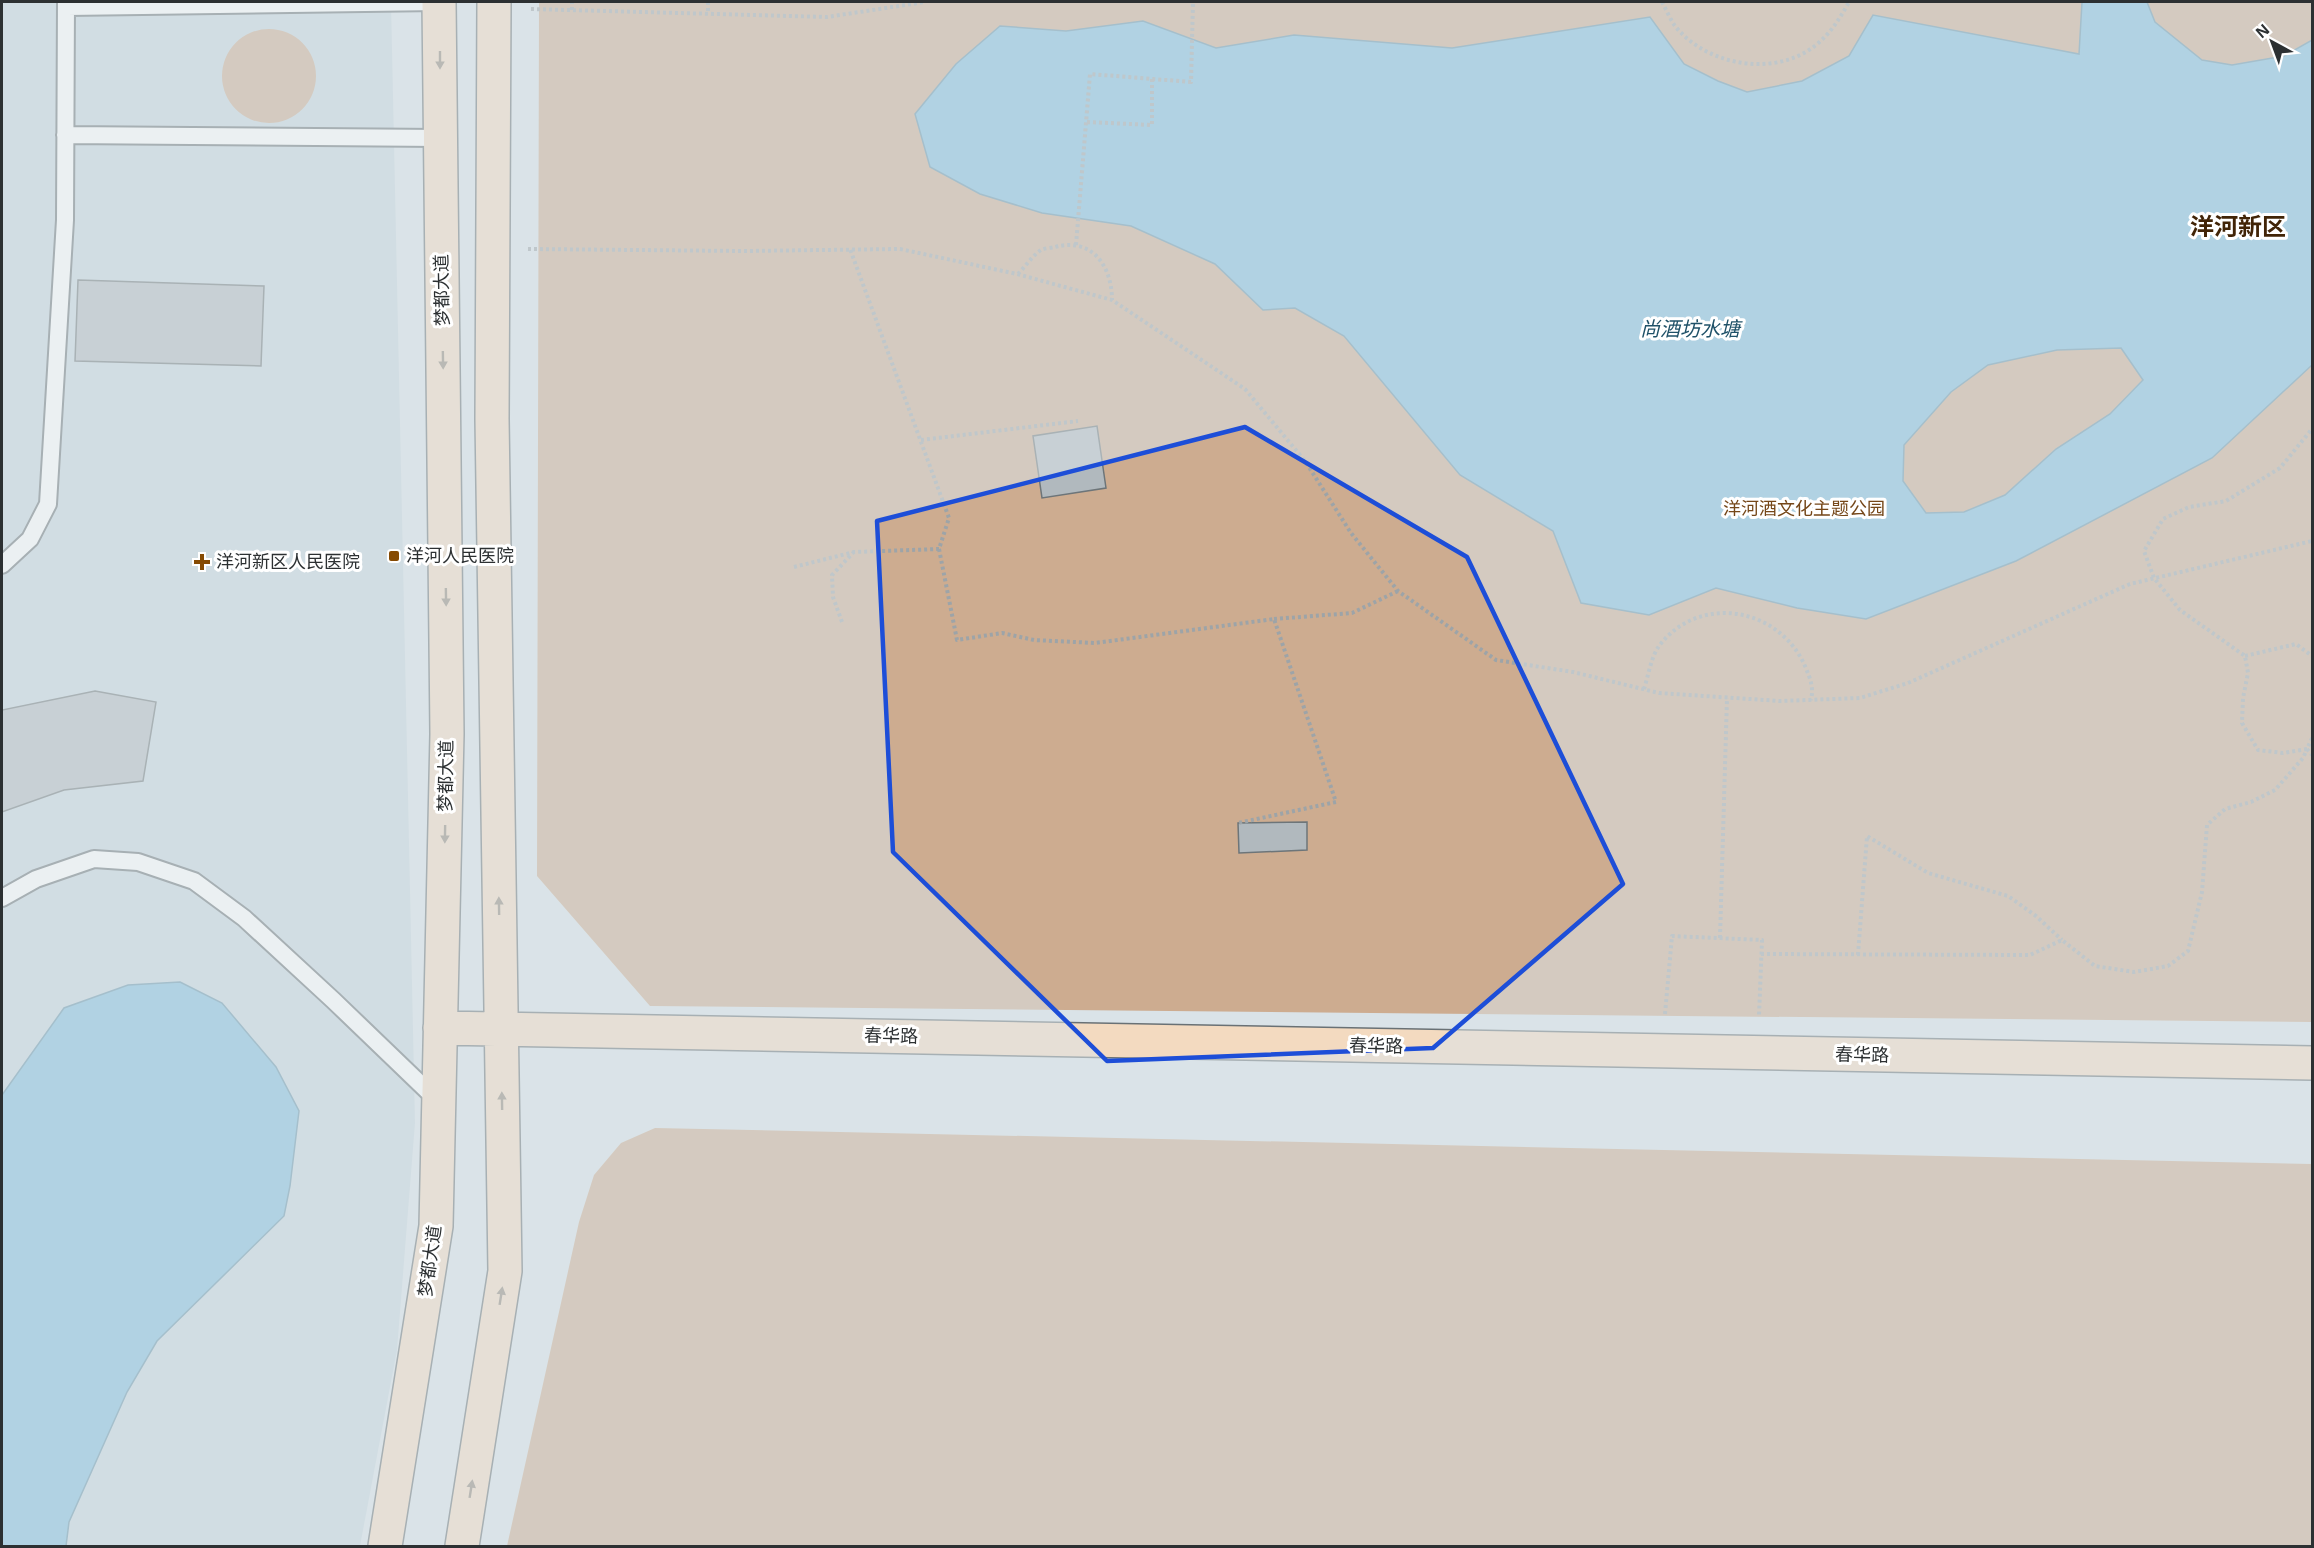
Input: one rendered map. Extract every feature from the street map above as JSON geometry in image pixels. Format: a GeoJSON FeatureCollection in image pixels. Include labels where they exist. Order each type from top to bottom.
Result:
{"type":"FeatureCollection","features":[{"type":"Feature","properties":{"kind":"main road","name":"梦都大道"},"geometry":{"type":"LineString","coordinates":[[385,1546],[436,1226],[447,734],[439,2]]}},
{"type":"Feature","properties":{"kind":"main road"},"geometry":{"type":"LineString","coordinates":[[462,1546],[505,1271],[492,418],[494,5]]}},
{"type":"Feature","properties":{"kind":"main road","name":"春华路"},"geometry":{"type":"LineString","coordinates":[[440,1028],[2313,1063]]}},
{"type":"Feature","properties":{"kind":"lane"},"geometry":{"type":"LineString","coordinates":[[2,565],[30,539],[48,504],[65,220],[66,4],[439,2]]}},
{"type":"Feature","properties":{"kind":"lane"},"geometry":{"type":"LineString","coordinates":[[65,135],[440,138]]}},
{"type":"Feature","properties":{"kind":"lane"},"geometry":{"type":"LineString","coordinates":[[2,898],[36,879],[94,859],[138,862],[194,881],[243,918],[333,1000],[439,1102]]}},
{"type":"Feature","properties":{"kind":"path"},"geometry":{"type":"LineString","coordinates":[[572,2],[572,10]]}},
{"type":"Feature","properties":{"kind":"path"},"geometry":{"type":"LineString","coordinates":[[708,2],[708,14]]}},
{"type":"Feature","properties":{"kind":"path"},"geometry":{"type":"LineString","coordinates":[[494,5],[572,10],[827,17],[925,2]]}},
{"type":"Feature","properties":{"kind":"path"},"geometry":{"type":"LineString","coordinates":[[1076,245],[1090,74],[1191,82],[1193,2]]}},
{"type":"Feature","properties":{"kind":"path"},"geometry":{"type":"LineString","coordinates":[[1662,2],[1675,26],[1698,47],[1726,60],[1756,65],[1787,60],[1815,46],[1837,24],[1849,2]]}},
{"type":"Feature","properties":{"kind":"path"},"geometry":{"type":"LineString","coordinates":[[1086,122],[1152,125],[1152,79]]}},
{"type":"Feature","properties":{"kind":"path"},"geometry":{"type":"LineString","coordinates":[[1017,274],[1041,250],[1067,244],[1088,248],[1103,264],[1112,283],[1112,300]]}},
{"type":"Feature","properties":{"kind":"path"},"geometry":{"type":"LineString","coordinates":[[493,249],[732,251],[900,249],[1017,274],[1112,300],[1245,389],[1305,461],[1351,533],[1398,591],[1496,660],[1573,672],[1659,693],[1780,701],[1860,698],[1908,683],[2130,584],[2313,541]]}},
{"type":"Feature","properties":{"kind":"path"},"geometry":{"type":"LineString","coordinates":[[850,249],[949,518],[939,549],[957,640],[1002,633],[1034,640],[1095,643],[1274,619],[1352,612],[1398,591]]}},
{"type":"Feature","properties":{"kind":"path"},"geometry":{"type":"LineString","coordinates":[[921,440],[1077,421]]}},
{"type":"Feature","properties":{"kind":"path"},"geometry":{"type":"LineString","coordinates":[[2307,749],[2283,753],[2258,750],[2242,723],[2248,673],[2245,656],[2181,610],[2154,578],[2144,551],[2163,519],[2188,507],[2226,501],[2280,468],[2313,429]]}},
{"type":"Feature","properties":{"kind":"path"},"geometry":{"type":"LineString","coordinates":[[794,567],[854,552],[939,549]]}},
{"type":"Feature","properties":{"kind":"path"},"geometry":{"type":"LineString","coordinates":[[842,622],[833,597],[832,575],[854,552]]}},
{"type":"Feature","properties":{"kind":"path"},"geometry":{"type":"LineString","coordinates":[[1644,690],[1657,648],[1672,632],[1694,619],[1725,612],[1750,616],[1773,626],[1794,646],[1814,688],[1811,700]]}},
{"type":"Feature","properties":{"kind":"path"},"geometry":{"type":"LineString","coordinates":[[1238,823],[1336,802],[1274,619]]}},
{"type":"Feature","properties":{"kind":"path"},"geometry":{"type":"LineString","coordinates":[[2245,656],[2296,644],[2313,656]]}},
{"type":"Feature","properties":{"kind":"path"},"geometry":{"type":"LineString","coordinates":[[1720,938],[1727,698]]}},
{"type":"Feature","properties":{"kind":"path"},"geometry":{"type":"LineString","coordinates":[[1858,955],[1867,836],[1928,873],[2008,896],[2096,966],[2134,972],[2168,966],[2188,951],[2202,892],[2207,825],[2225,809],[2251,802],[2275,790],[2303,758],[2313,738]]}},
{"type":"Feature","properties":{"kind":"path"},"geometry":{"type":"LineString","coordinates":[[2307,749],[2313,755]]}},
{"type":"Feature","properties":{"kind":"path"},"geometry":{"type":"LineString","coordinates":[[1662,1051],[1672,936],[1762,940],[1757,1053]]}},
{"type":"Feature","properties":{"kind":"path"},"geometry":{"type":"LineString","coordinates":[[1761,954],[2030,955],[2062,940]]}},
{"type":"Feature","properties":{"kind":"highlighted area"},"geometry":{"type":"Polygon","coordinates":[[[1245,427],[1467,557],[1623,884],[1433,1048],[1107,1061],[893,852],[877,521],[1245,427]]]}},
{"type":"Feature","properties":{"kind":"shaded area","name":"洋河新区人民医院"},"geometry":{"type":"Polygon","coordinates":[[[2,2],[391,2],[415,1123],[397,1350],[360,1546],[2,1546],[2,2]]]}},
{"type":"Feature","properties":{"kind":"green space","name":"洋河酒文化主题公园"},"geometry":{"type":"Polygon","coordinates":[[[539,2],[2312,2],[2312,1022],[650,1006],[537,876],[539,2]]]}},
{"type":"Feature","properties":{"kind":"green space"},"geometry":{"type":"Polygon","coordinates":[[[269,29],[287,33],[302,43],[312,58],[316,76],[312,94],[302,109],[287,119],[269,123],[251,119],[236,109],[226,94],[222,76],[226,58],[236,43],[251,33],[269,29]]]}},
{"type":"Feature","properties":{"kind":"green space"},"geometry":{"type":"Polygon","coordinates":[[[655,1128],[2312,1164],[2312,1546],[507,1546],[579,1222],[594,1175],[621,1143],[655,1128]]]}},
{"type":"Feature","properties":{"kind":"water","name":"尚酒坊水塘"},"geometry":{"type":"Polygon","coordinates":[[[2082,2],[2147,2],[2155,22],[2202,60],[2232,65],[2284,56],[2312,40],[2312,365],[2212,458],[2016,561],[1866,619],[1797,608],[1716,588],[1649,615],[1581,603],[1553,531],[1460,475],[1344,336],[1295,308],[1263,310],[1215,264],[1131,226],[1042,213],[980,194],[930,167],[915,114],[956,64],[1000,26],[1066,31],[1143,21],[1216,48],[1294,35],[1452,48],[1650,17],[1684,64],[1747,92],[1802,81],[1849,56],[1873,15],[2079,54],[2082,2]],[[2121,348],[2057,350],[1988,365],[1951,392],[1904,445],[1903,481],[1926,513],[1964,512],[2005,495],[2056,449],[2110,414],[2143,380],[2121,348]]]}},
{"type":"Feature","properties":{"kind":"water"},"geometry":{"type":"Polygon","coordinates":[[[180,982],[222,1003],[276,1067],[299,1111],[284,1216],[157,1341],[127,1392],[69,1522],[66,1546],[2,1546],[2,1095],[64,1008],[128,985],[180,982]]]}},
{"type":"Feature","properties":{"kind":"building"},"geometry":{"type":"Polygon","coordinates":[[[78,280],[264,286],[261,366],[75,361],[78,280]]]}},
{"type":"Feature","properties":{"kind":"building"},"geometry":{"type":"Polygon","coordinates":[[[1097,426],[1106,488],[1042,498],[1033,436],[1097,426]]]}},
{"type":"Feature","properties":{"kind":"building"},"geometry":{"type":"Polygon","coordinates":[[[95,691],[156,702],[143,781],[64,790],[2,812],[2,710],[95,691]]]}},
{"type":"Feature","properties":{"kind":"building"},"geometry":{"type":"Polygon","coordinates":[[[1307,822],[1307,850],[1239,853],[1238,823],[1307,822]]]}},
{"type":"Feature","properties":{"kind":"place","name":"洋河人民医院"},"geometry":{"type":"Point","coordinates":[394,556]}},
{"type":"Feature","properties":{"kind":"place","name":"洋河新区人民医院"},"geometry":{"type":"Point","coordinates":[202,562]}},
{"type":"Feature","properties":{"kind":"district","name":"洋河新区"},"geometry":{"type":"Point","coordinates":[2238,226]}}]}
